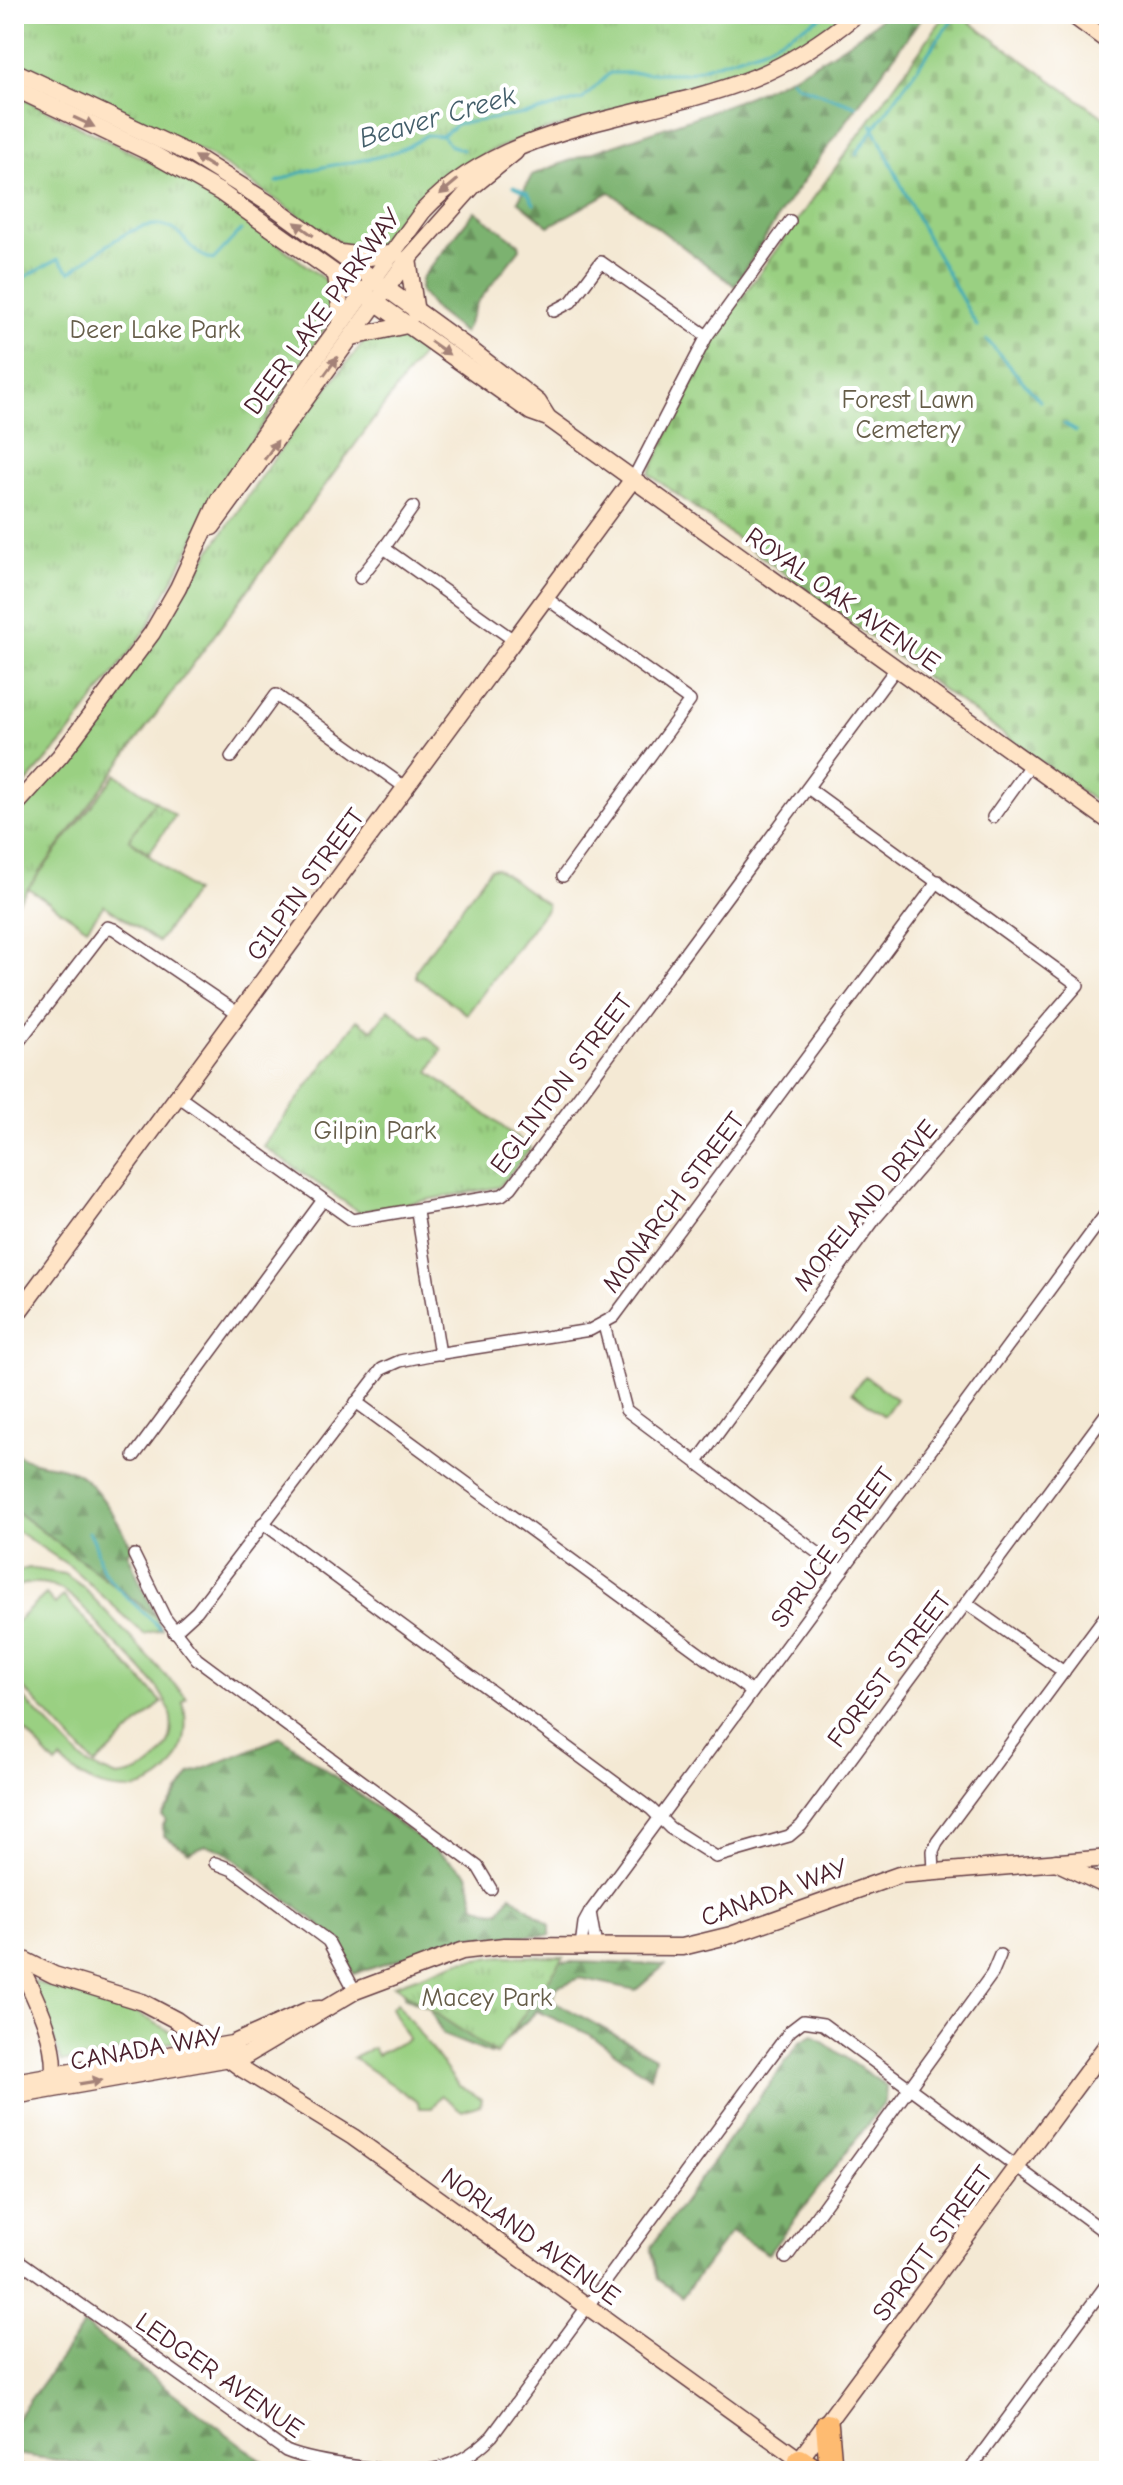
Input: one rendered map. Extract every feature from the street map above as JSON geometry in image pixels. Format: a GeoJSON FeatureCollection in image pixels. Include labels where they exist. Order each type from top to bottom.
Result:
{"type":"FeatureCollection","features":[{"type":"Feature","properties":{"kind":"highway"},"geometry":{"type":"LineString","coordinates":[[827,2425],[831,2471]]}},
{"type":"Feature","properties":{"kind":"highway"},"geometry":{"type":"LineString","coordinates":[[14,2469],[20,2471]]}},
{"type":"Feature","properties":{"kind":"main road","name":"DEER LAKE PARKWAY"},"geometry":{"type":"LineString","coordinates":[[204,537],[232,505],[352,337],[375,292],[401,256],[473,186],[517,151],[575,129],[755,77],[805,52],[857,14]]}},
{"type":"Feature","properties":{"kind":"main road"},"geometry":{"type":"LineString","coordinates":[[1071,14],[1109,42]]}},
{"type":"Feature","properties":{"kind":"main road","name":"ROYAL OAK AVENUE"},"geometry":{"type":"LineString","coordinates":[[14,71],[192,155],[339,253],[375,292],[411,319],[538,402],[548,418],[1109,821]]}},
{"type":"Feature","properties":{"kind":"main road","name":"ROYAL OAK AVENUE"},"geometry":{"type":"LineString","coordinates":[[14,88],[187,172],[336,275],[375,292]]}},
{"type":"Feature","properties":{"kind":"main road"},"geometry":{"type":"LineString","coordinates":[[339,253],[369,257],[401,256],[411,319],[352,337]]}},
{"type":"Feature","properties":{"kind":"main road"},"geometry":{"type":"LineString","coordinates":[[336,275],[342,322]]}},
{"type":"Feature","properties":{"kind":"main road","name":"DEER LAKE PARKWAY"},"geometry":{"type":"LineString","coordinates":[[14,807],[45,775],[152,633],[204,537],[219,499],[342,322],[375,292]]}},
{"type":"Feature","properties":{"kind":"main road","name":"GILPIN STREET"},"geometry":{"type":"LineString","coordinates":[[14,1318],[633,479]]}},
{"type":"Feature","properties":{"kind":"main road","name":"CANADA WAY"},"geometry":{"type":"LineString","coordinates":[[14,2096],[229,2059],[266,2047],[311,2020],[321,2009],[355,1991],[462,1951],[504,1946],[657,1948],[705,1943],[872,1882],[934,1871],[1109,1858]]}},
{"type":"Feature","properties":{"kind":"main road"},"geometry":{"type":"LineString","coordinates":[[1056,1862],[1109,1887]]}},
{"type":"Feature","properties":{"kind":"main road"},"geometry":{"type":"LineString","coordinates":[[15,1956],[54,1975],[124,1995],[157,2009],[229,2059]]}},
{"type":"Feature","properties":{"kind":"main road"},"geometry":{"type":"LineString","coordinates":[[15,1956],[48,2029],[54,2073]]}},
{"type":"Feature","properties":{"kind":"main road","name":"CANADA WAY"},"geometry":{"type":"LineString","coordinates":[[14,2082],[214,2048],[237,2042],[308,2010],[321,2009]]}},
{"type":"Feature","properties":{"kind":"main road","name":"SPROTT STREET"},"geometry":{"type":"LineString","coordinates":[[802,2467],[827,2425],[1109,2042]]}},
{"type":"Feature","properties":{"kind":"main road"},"geometry":{"type":"LineString","coordinates":[[262,2081],[266,2047]]}},
{"type":"Feature","properties":{"kind":"main road","name":"NORLAND AVENUE"},"geometry":{"type":"LineString","coordinates":[[229,2059],[353,2137],[587,2306],[802,2467]]}},
{"type":"Feature","properties":{"kind":"street"},"geometry":{"type":"LineString","coordinates":[[633,479],[707,336],[790,221]]}},
{"type":"Feature","properties":{"kind":"street"},"geometry":{"type":"LineString","coordinates":[[554,311],[571,302],[601,262],[707,336]]}},
{"type":"Feature","properties":{"kind":"street"},"geometry":{"type":"LineString","coordinates":[[360,578],[413,507]]}},
{"type":"Feature","properties":{"kind":"street"},"geometry":{"type":"LineString","coordinates":[[384,548],[515,641]]}},
{"type":"Feature","properties":{"kind":"street"},"geometry":{"type":"LineString","coordinates":[[546,598],[690,701],[563,876]]}},
{"type":"Feature","properties":{"kind":"street","name":"EGLINTON STREET"},"geometry":{"type":"LineString","coordinates":[[178,1096],[356,1221],[493,1198],[511,1188],[897,667]]}},
{"type":"Feature","properties":{"kind":"street"},"geometry":{"type":"LineString","coordinates":[[231,757],[276,695],[406,788]]}},
{"type":"Feature","properties":{"kind":"street"},"geometry":{"type":"LineString","coordinates":[[993,817],[1031,764]]}},
{"type":"Feature","properties":{"kind":"street"},"geometry":{"type":"LineString","coordinates":[[808,788],[938,881]]}},
{"type":"Feature","properties":{"kind":"street","name":"MORELAND DRIVE"},"geometry":{"type":"LineString","coordinates":[[697,1462],[875,1219],[1078,985],[938,881]]}},
{"type":"Feature","properties":{"kind":"street","name":"MONARCH STREET"},"geometry":{"type":"LineString","coordinates":[[174,1632],[197,1611],[382,1369],[400,1361],[577,1333],[604,1325],[622,1308],[938,881]]}},
{"type":"Feature","properties":{"kind":"street"},"geometry":{"type":"LineString","coordinates":[[14,1048],[102,930],[114,929],[239,1014]]}},
{"type":"Feature","properties":{"kind":"street"},"geometry":{"type":"LineString","coordinates":[[134,1456],[323,1200]]}},
{"type":"Feature","properties":{"kind":"street","name":"SPRUCE STREET"},"geometry":{"type":"LineString","coordinates":[[588,1946],[590,1912],[1109,1209]]}},
{"type":"Feature","properties":{"kind":"street"},"geometry":{"type":"LineString","coordinates":[[417,1212],[440,1354]]}},
{"type":"Feature","properties":{"kind":"street"},"geometry":{"type":"LineString","coordinates":[[604,1325],[626,1410],[842,1571]]}},
{"type":"Feature","properties":{"kind":"street"},"geometry":{"type":"LineString","coordinates":[[356,1402],[752,1692]]}},
{"type":"Feature","properties":{"kind":"street","name":"FOREST STREET"},"geometry":{"type":"LineString","coordinates":[[660,1819],[706,1854],[716,1857],[795,1832],[1109,1410]]}},
{"type":"Feature","properties":{"kind":"street"},"geometry":{"type":"LineString","coordinates":[[263,1523],[660,1819]]}},
{"type":"Feature","properties":{"kind":"street"},"geometry":{"type":"LineString","coordinates":[[134,1555],[174,1632],[205,1666],[478,1867],[491,1889]]}},
{"type":"Feature","properties":{"kind":"street"},"geometry":{"type":"LineString","coordinates":[[966,1603],[1064,1672]]}},
{"type":"Feature","properties":{"kind":"street"},"geometry":{"type":"LineString","coordinates":[[934,1871],[933,1851],[937,1842],[1109,1611]]}},
{"type":"Feature","properties":{"kind":"street"},"geometry":{"type":"LineString","coordinates":[[215,1863],[233,1870],[324,1937],[355,1991]]}},
{"type":"Feature","properties":{"kind":"street"},"geometry":{"type":"LineString","coordinates":[[786,2258],[911,2090],[992,1974],[1000,1955]]}},
{"type":"Feature","properties":{"kind":"street","name":"LEDGER AVENUE"},"geometry":{"type":"LineString","coordinates":[[14,2257],[286,2451],[311,2460],[423,2471],[459,2462],[481,2447],[790,2031],[803,2021],[819,2022],[911,2090]]}},
{"type":"Feature","properties":{"kind":"street"},"geometry":{"type":"LineString","coordinates":[[911,2090],[1109,2235]]}},
{"type":"Feature","properties":{"kind":"street"},"geometry":{"type":"LineString","coordinates":[[969,2471],[1109,2281]]}},
{"type":"Feature","properties":{"kind":"green space"},"geometry":{"type":"Polygon","coordinates":[[[14,14],[845,14],[789,54],[725,82],[540,132],[488,152],[436,186],[374,251],[349,249],[211,156],[14,63],[14,14]]]}},
{"type":"Feature","properties":{"kind":"green space"},"geometry":{"type":"Polygon","coordinates":[[[886,14],[924,14],[783,209],[735,286],[610,192],[549,226],[518,201],[532,175],[761,91],[804,70],[886,14]]]}},
{"type":"Feature","properties":{"kind":"green space","name":"Forest Lawn Cemetery"},"geometry":{"type":"Polygon","coordinates":[[[946,14],[958,14],[1109,121],[1109,812],[649,474],[715,335],[946,14]]]}},
{"type":"Feature","properties":{"kind":"green space","name":"Deer Lake Park"},"geometry":{"type":"Polygon","coordinates":[[[14,94],[207,190],[325,280],[333,289],[335,312],[217,496],[146,630],[65,739],[14,797],[14,94]]]}},
{"type":"Feature","properties":{"kind":"green space"},"geometry":{"type":"Polygon","coordinates":[[[475,211],[519,244],[520,249],[477,303],[464,333],[435,310],[420,291],[421,279],[475,211]]]}},
{"type":"Feature","properties":{"kind":"green space"},"geometry":{"type":"Polygon","coordinates":[[[400,332],[427,347],[14,907],[14,815],[62,765],[303,417],[364,342],[400,332]]]}},
{"type":"Feature","properties":{"kind":"green space"},"geometry":{"type":"Polygon","coordinates":[[[116,774],[155,801],[129,839],[194,892],[158,942],[104,905],[87,928],[28,888],[116,774]]]}},
{"type":"Feature","properties":{"kind":"green space"},"geometry":{"type":"Polygon","coordinates":[[[155,801],[175,816],[149,853],[129,839],[155,801]]]}},
{"type":"Feature","properties":{"kind":"green space"},"geometry":{"type":"Polygon","coordinates":[[[496,868],[547,904],[547,908],[467,1014],[416,977],[416,970],[490,869],[496,868]]]}},
{"type":"Feature","properties":{"kind":"green space","name":"Gilpin Park"},"geometry":{"type":"Polygon","coordinates":[[[389,1009],[422,1038],[427,1037],[442,1049],[429,1072],[531,1148],[499,1187],[359,1212],[263,1146],[357,1020],[372,1030],[389,1009]]]}},
{"type":"Feature","properties":{"kind":"green space"},"geometry":{"type":"Polygon","coordinates":[[[865,1376],[896,1399],[884,1416],[852,1392],[865,1376]]]}},
{"type":"Feature","properties":{"kind":"green space"},"geometry":{"type":"Polygon","coordinates":[[[14,1452],[31,1461],[72,1471],[99,1494],[133,1549],[127,1552],[155,1616],[14,1510],[14,1452]]]}},
{"type":"Feature","properties":{"kind":"green space"},"geometry":{"type":"Polygon","coordinates":[[[14,1510],[155,1616],[162,1629],[144,1634],[71,1567],[14,1529],[14,1510]]]}},
{"type":"Feature","properties":{"kind":"green space"},"geometry":{"type":"Polygon","coordinates":[[[29,1568],[64,1574],[82,1586],[187,1698],[183,1702],[185,1730],[180,1754],[168,1772],[150,1784],[130,1789],[107,1788],[84,1778],[61,1760],[56,1765],[14,1719],[14,1688],[86,1764],[117,1777],[150,1766],[160,1757],[171,1735],[171,1719],[158,1688],[79,1603],[64,1591],[46,1584],[30,1583],[14,1587],[14,1572],[29,1568]]]}},
{"type":"Feature","properties":{"kind":"green space"},"geometry":{"type":"Polygon","coordinates":[[[46,1594],[55,1604],[63,1596],[162,1702],[95,1765],[14,1678],[14,1624],[46,1594]]]}},
{"type":"Feature","properties":{"kind":"green space"},"geometry":{"type":"Polygon","coordinates":[[[281,1737],[468,1874],[475,1905],[492,1912],[499,1911],[511,1895],[550,1925],[550,1935],[467,1937],[354,1974],[335,1937],[223,1850],[206,1845],[189,1852],[164,1836],[162,1827],[166,1820],[162,1816],[191,1774],[281,1737]]]}},
{"type":"Feature","properties":{"kind":"green space","name":"Macey Park"},"geometry":{"type":"Polygon","coordinates":[[[502,1956],[564,1957],[496,2054],[394,1985],[460,1961],[502,1956]]]}},
{"type":"Feature","properties":{"kind":"green space"},"geometry":{"type":"Polygon","coordinates":[[[513,1960],[665,1965],[636,1990],[580,1978],[557,1987],[552,2000],[655,2057],[650,2077],[589,2034],[537,2011],[491,2054],[443,2035],[429,2008],[404,1997],[405,1985],[513,1960]]]}},
{"type":"Feature","properties":{"kind":"green space"},"geometry":{"type":"Polygon","coordinates":[[[33,1982],[134,2011],[187,2041],[127,2047],[111,2054],[62,2062],[33,1982]]]}},
{"type":"Feature","properties":{"kind":"green space"},"geometry":{"type":"Polygon","coordinates":[[[397,2003],[458,2085],[482,2099],[480,2105],[462,2111],[441,2095],[432,2108],[419,2108],[418,2102],[353,2058],[373,2048],[377,2055],[408,2039],[391,2008],[397,2003]]]}},
{"type":"Feature","properties":{"kind":"green space"},"geometry":{"type":"Polygon","coordinates":[[[813,2035],[886,2086],[885,2102],[768,2254],[731,2232],[682,2297],[658,2279],[651,2247],[800,2042],[813,2035]]]}},
{"type":"Feature","properties":{"kind":"green space"},"geometry":{"type":"Polygon","coordinates":[[[84,2325],[261,2460],[133,2471],[14,2454],[14,2422],[84,2325]]]}},
{"type":"Feature","properties":{"kind":"waterway","name":"Beaver Creek"},"geometry":{"type":"LineString","coordinates":[[277,182],[315,169],[391,153],[426,135],[442,136],[457,124],[532,113],[583,99],[610,73],[686,73],[762,49],[827,14]]}},
{"type":"Feature","properties":{"kind":"waterway"},"geometry":{"type":"LineString","coordinates":[[856,154],[951,21]]}},
{"type":"Feature","properties":{"kind":"waterway"},"geometry":{"type":"LineString","coordinates":[[791,79],[797,85],[856,106]]}},
{"type":"Feature","properties":{"kind":"waterway"},"geometry":{"type":"LineString","coordinates":[[872,124],[922,228],[977,326]]}},
{"type":"Feature","properties":{"kind":"waterway"},"geometry":{"type":"LineString","coordinates":[[442,136],[450,145],[463,150]]}},
{"type":"Feature","properties":{"kind":"waterway"},"geometry":{"type":"LineString","coordinates":[[514,186],[528,193],[534,204]]}},
{"type":"Feature","properties":{"kind":"waterway","name":"Beaver Creek"},"geometry":{"type":"LineString","coordinates":[[14,283],[58,259],[70,272],[120,237],[148,226],[161,225],[174,230],[198,253],[213,260],[241,230]]}},
{"type":"Feature","properties":{"kind":"waterway"},"geometry":{"type":"LineString","coordinates":[[987,340],[1040,401]]}},
{"type":"Feature","properties":{"kind":"waterway"},"geometry":{"type":"LineString","coordinates":[[1064,424],[1076,431]]}},
{"type":"Feature","properties":{"kind":"waterway"},"geometry":{"type":"LineString","coordinates":[[89,1532],[105,1573],[160,1628]]}}]}
